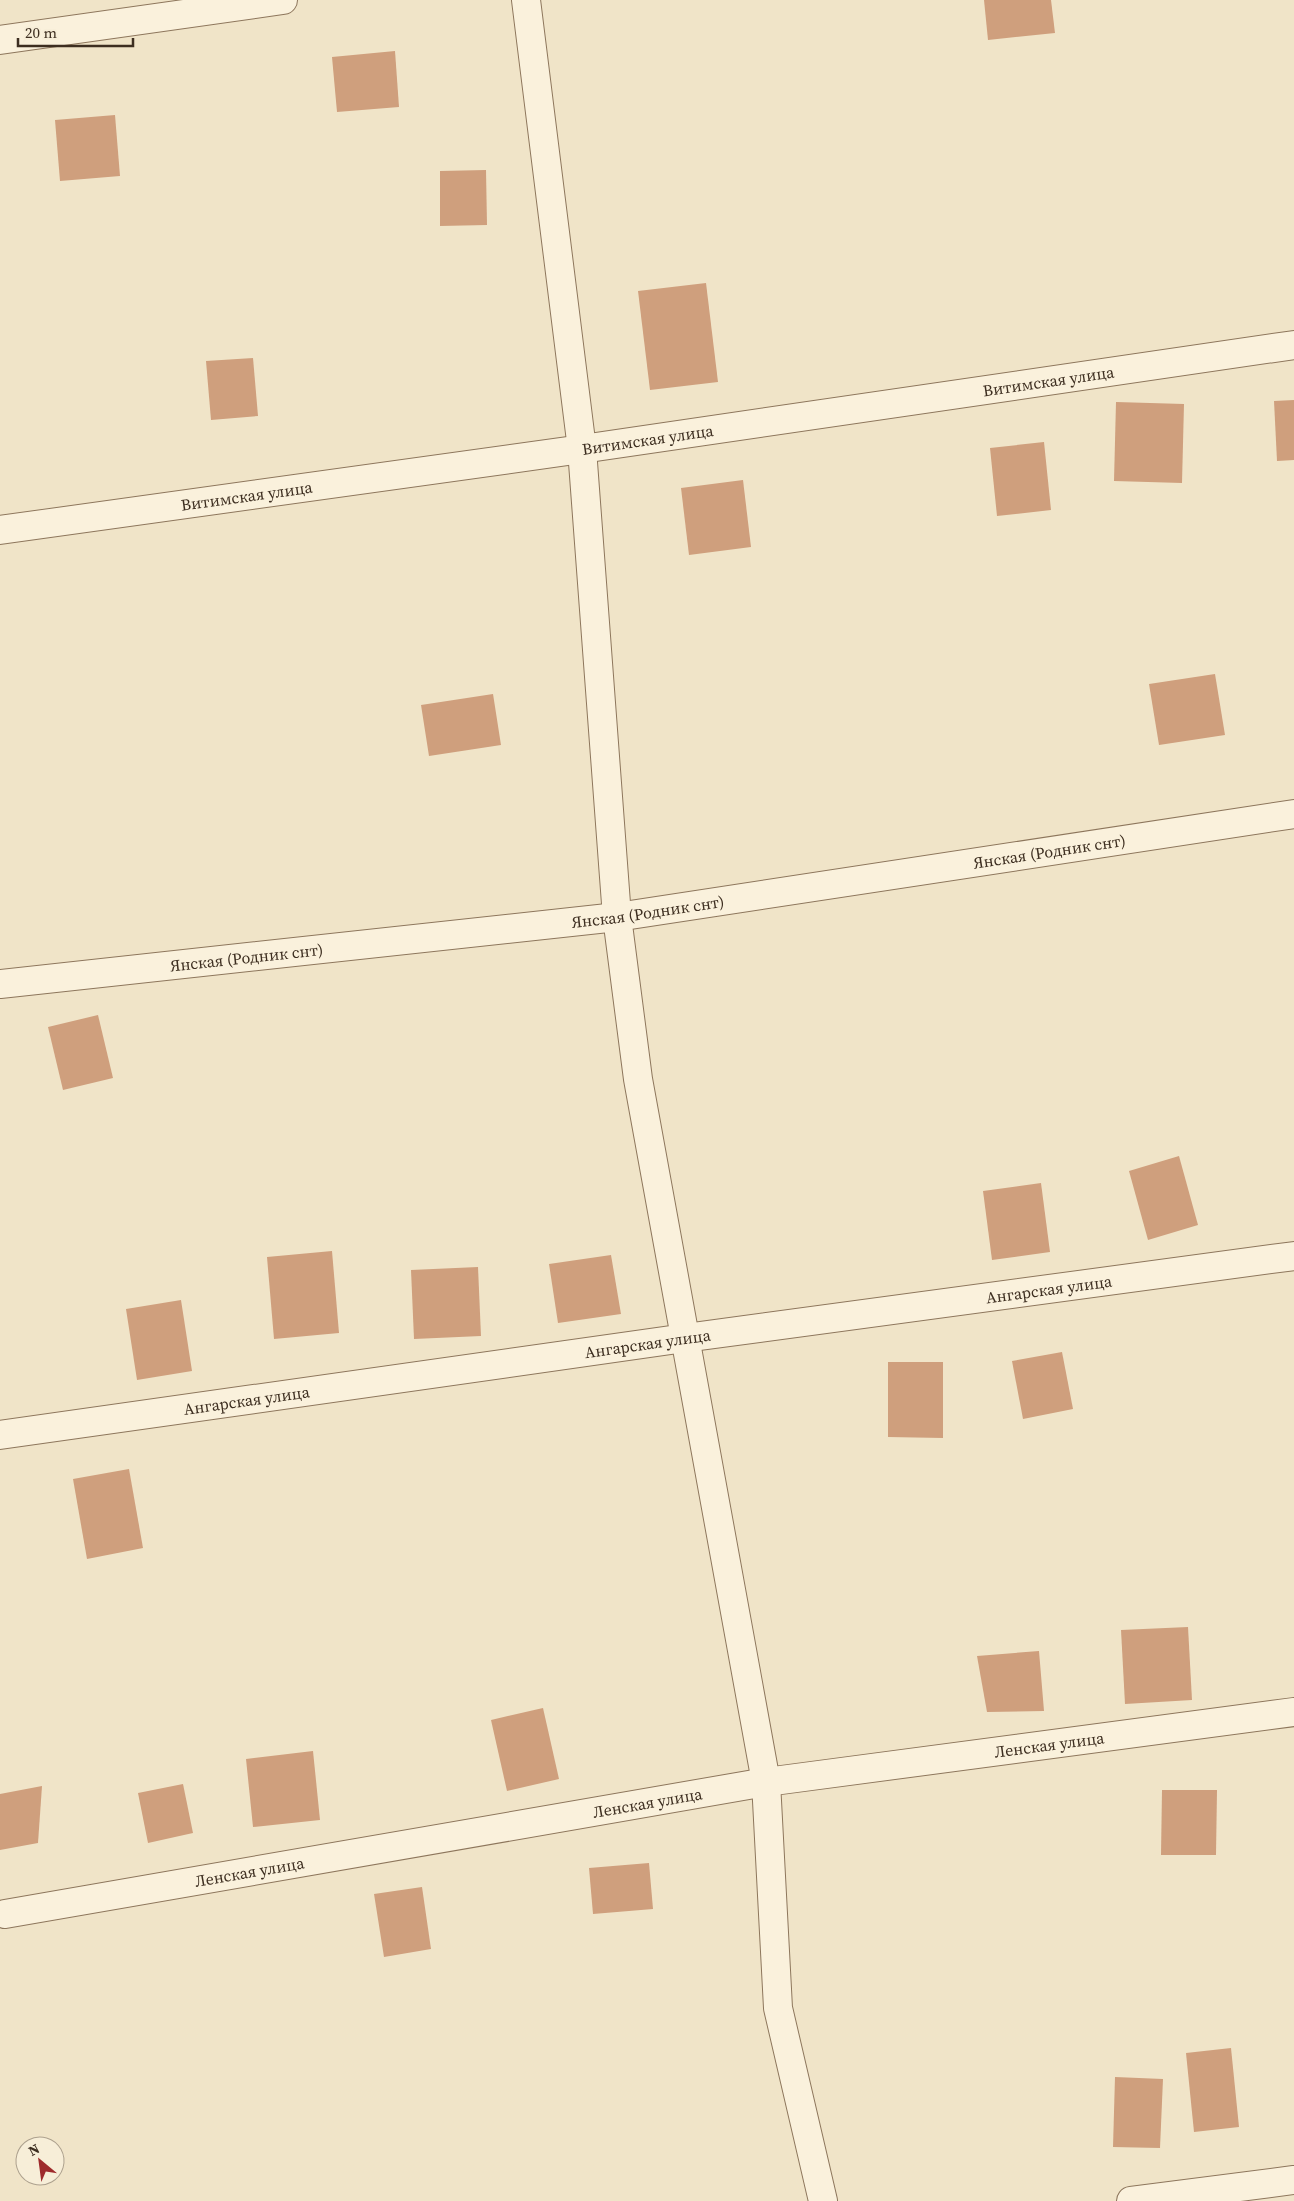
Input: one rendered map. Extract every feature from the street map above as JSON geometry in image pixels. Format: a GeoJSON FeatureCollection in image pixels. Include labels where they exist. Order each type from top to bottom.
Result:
{"type":"FeatureCollection","features":[{"type":"Feature","properties":{"kind":"street"},"geometry":{"type":"LineString","coordinates":[[0,40],[283,0]]}},
{"type":"Feature","properties":{"kind":"street"},"geometry":{"type":"LineString","coordinates":[[526,0],[582,449],[617,917],[638,1079],[766,1782],[778,2008],[823,2201]]}},
{"type":"Feature","properties":{"kind":"street","name":"Витимская улица"},"geometry":{"type":"LineString","coordinates":[[0,530],[582,449],[1294,345]]}},
{"type":"Feature","properties":{"kind":"street","name":"Янская (Родник снт)"},"geometry":{"type":"LineString","coordinates":[[0,984],[617,917],[1294,814]]}},
{"type":"Feature","properties":{"kind":"street","name":"Ангарская улица"},"geometry":{"type":"LineString","coordinates":[[0,1435],[685,1338],[1294,1256]]}},
{"type":"Feature","properties":{"kind":"street","name":"Ленская улица"},"geometry":{"type":"LineString","coordinates":[[5,1914],[766,1782],[1294,1712]]}},
{"type":"Feature","properties":{"kind":"street"},"geometry":{"type":"LineString","coordinates":[[1131,2201],[1294,2180]]}},
{"type":"Feature","properties":{"kind":"building"},"geometry":{"type":"Polygon","coordinates":[[[984,0],[1051,0],[1055,33],[988,40],[984,0]]]}},
{"type":"Feature","properties":{"kind":"building"},"geometry":{"type":"Polygon","coordinates":[[[395,51],[399,107],[337,112],[332,57],[395,51]]]}},
{"type":"Feature","properties":{"kind":"building"},"geometry":{"type":"Polygon","coordinates":[[[115,115],[120,176],[60,181],[55,120],[115,115]]]}},
{"type":"Feature","properties":{"kind":"building"},"geometry":{"type":"Polygon","coordinates":[[[486,170],[487,225],[440,226],[440,171],[486,170]]]}},
{"type":"Feature","properties":{"kind":"building"},"geometry":{"type":"Polygon","coordinates":[[[706,283],[718,382],[650,390],[638,291],[706,283]]]}},
{"type":"Feature","properties":{"kind":"building"},"geometry":{"type":"Polygon","coordinates":[[[253,358],[258,416],[211,420],[206,361],[253,358]]]}},
{"type":"Feature","properties":{"kind":"building"},"geometry":{"type":"Polygon","coordinates":[[[1294,400],[1294,460],[1277,461],[1274,401],[1294,400]]]}},
{"type":"Feature","properties":{"kind":"building"},"geometry":{"type":"Polygon","coordinates":[[[1116,402],[1184,404],[1182,483],[1114,481],[1116,402]]]}},
{"type":"Feature","properties":{"kind":"building"},"geometry":{"type":"Polygon","coordinates":[[[1044,442],[1051,510],[997,516],[990,448],[1044,442]]]}},
{"type":"Feature","properties":{"kind":"building"},"geometry":{"type":"Polygon","coordinates":[[[743,480],[751,547],[689,555],[681,488],[743,480]]]}},
{"type":"Feature","properties":{"kind":"building"},"geometry":{"type":"Polygon","coordinates":[[[1215,674],[1225,735],[1159,745],[1149,684],[1215,674]]]}},
{"type":"Feature","properties":{"kind":"building"},"geometry":{"type":"Polygon","coordinates":[[[493,694],[501,745],[429,756],[421,705],[493,694]]]}},
{"type":"Feature","properties":{"kind":"building"},"geometry":{"type":"Polygon","coordinates":[[[98,1015],[113,1078],[63,1090],[48,1027],[98,1015]]]}},
{"type":"Feature","properties":{"kind":"building"},"geometry":{"type":"Polygon","coordinates":[[[1179,1156],[1198,1225],[1148,1240],[1129,1171],[1179,1156]]]}},
{"type":"Feature","properties":{"kind":"building"},"geometry":{"type":"Polygon","coordinates":[[[1041,1183],[1050,1252],[992,1260],[983,1191],[1041,1183]]]}},
{"type":"Feature","properties":{"kind":"building"},"geometry":{"type":"Polygon","coordinates":[[[332,1251],[339,1333],[274,1339],[267,1257],[332,1251]]]}},
{"type":"Feature","properties":{"kind":"building"},"geometry":{"type":"Polygon","coordinates":[[[611,1255],[621,1314],[558,1323],[549,1264],[611,1255]]]}},
{"type":"Feature","properties":{"kind":"building"},"geometry":{"type":"Polygon","coordinates":[[[478,1267],[481,1336],[414,1339],[411,1270],[478,1267]]]}},
{"type":"Feature","properties":{"kind":"building"},"geometry":{"type":"Polygon","coordinates":[[[181,1300],[192,1371],[137,1380],[126,1309],[181,1300]]]}},
{"type":"Feature","properties":{"kind":"building"},"geometry":{"type":"Polygon","coordinates":[[[1062,1352],[1073,1409],[1023,1419],[1012,1361],[1062,1352]]]}},
{"type":"Feature","properties":{"kind":"building"},"geometry":{"type":"Polygon","coordinates":[[[888,1362],[943,1362],[943,1438],[888,1437],[888,1362]]]}},
{"type":"Feature","properties":{"kind":"building"},"geometry":{"type":"Polygon","coordinates":[[[129,1469],[143,1548],[87,1559],[73,1479],[129,1469]]]}},
{"type":"Feature","properties":{"kind":"building"},"geometry":{"type":"Polygon","coordinates":[[[1188,1627],[1192,1700],[1125,1704],[1121,1630],[1188,1627]]]}},
{"type":"Feature","properties":{"kind":"building"},"geometry":{"type":"Polygon","coordinates":[[[1039,1651],[1044,1711],[987,1712],[977,1656],[1039,1651]]]}},
{"type":"Feature","properties":{"kind":"building"},"geometry":{"type":"Polygon","coordinates":[[[543,1708],[559,1779],[507,1791],[491,1720],[543,1708]]]}},
{"type":"Feature","properties":{"kind":"building"},"geometry":{"type":"Polygon","coordinates":[[[313,1751],[320,1820],[253,1827],[246,1759],[313,1751]]]}},
{"type":"Feature","properties":{"kind":"building"},"geometry":{"type":"Polygon","coordinates":[[[183,1784],[193,1833],[148,1843],[138,1793],[183,1784]]]}},
{"type":"Feature","properties":{"kind":"building"},"geometry":{"type":"Polygon","coordinates":[[[42,1786],[38,1843],[0,1850],[0,1794],[42,1786]]]}},
{"type":"Feature","properties":{"kind":"building"},"geometry":{"type":"Polygon","coordinates":[[[1162,1790],[1217,1790],[1216,1855],[1161,1855],[1162,1790]]]}},
{"type":"Feature","properties":{"kind":"building"},"geometry":{"type":"Polygon","coordinates":[[[649,1863],[653,1909],[593,1914],[589,1868],[649,1863]]]}},
{"type":"Feature","properties":{"kind":"building"},"geometry":{"type":"Polygon","coordinates":[[[422,1887],[431,1949],[384,1957],[374,1894],[422,1887]]]}},
{"type":"Feature","properties":{"kind":"building"},"geometry":{"type":"Polygon","coordinates":[[[1231,2048],[1239,2127],[1194,2132],[1186,2053],[1231,2048]]]}},
{"type":"Feature","properties":{"kind":"building"},"geometry":{"type":"Polygon","coordinates":[[[1115,2077],[1163,2079],[1160,2148],[1113,2147],[1115,2077]]]}}]}
